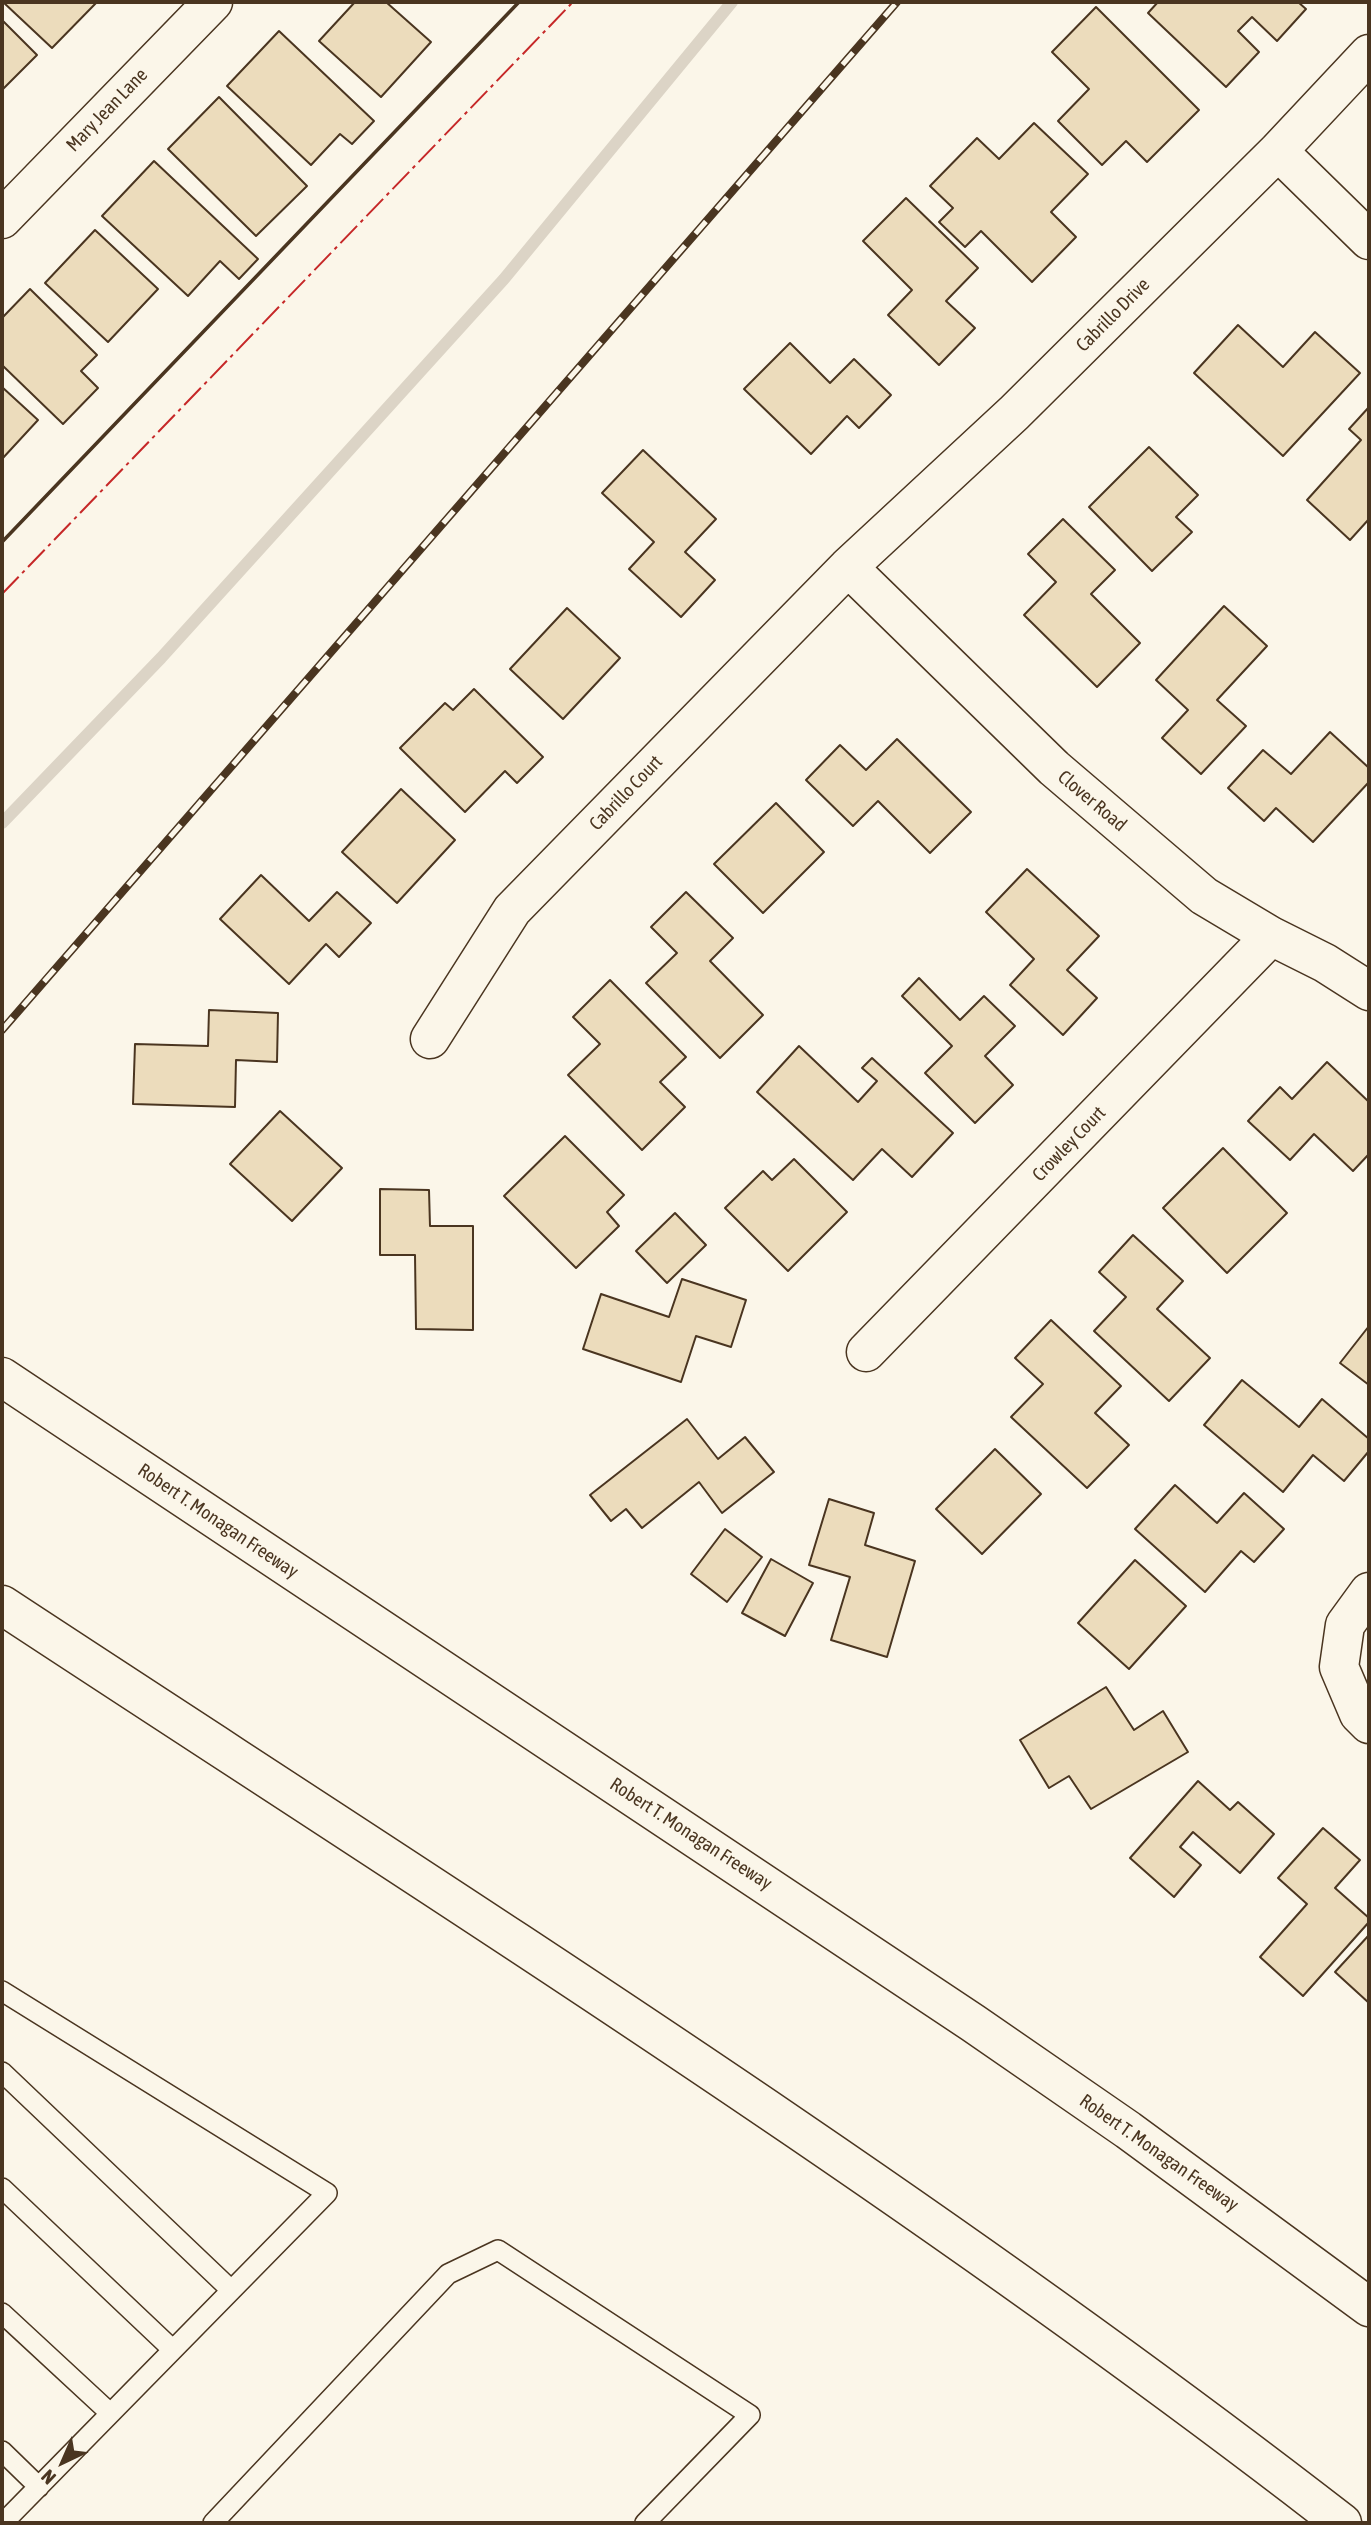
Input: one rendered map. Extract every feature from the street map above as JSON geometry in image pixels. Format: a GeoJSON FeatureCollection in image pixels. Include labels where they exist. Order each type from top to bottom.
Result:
{"type":"FeatureCollection","features":[{"type":"Feature","properties":{"kind":"main road","name":"Mary Jean Lane"},"geometry":{"type":"LineString","coordinates":[[2,219],[213,2]]}},
{"type":"Feature","properties":{"kind":"main road","name":"Cabrillo Drive"},"geometry":{"type":"LineString","coordinates":[[848,567],[1014,414],[1278,151],[1369,54]]}},
{"type":"Feature","properties":{"kind":"main road"},"geometry":{"type":"LineString","coordinates":[[1278,151],[1369,240]]}},
{"type":"Feature","properties":{"kind":"main road","name":"Clover Road"},"geometry":{"type":"LineString","coordinates":[[848,567],[1054,768],[1204,896],[1271,936],[1325,962],[1369,991]]}},
{"type":"Feature","properties":{"kind":"main road","name":"Cabrillo Court"},"geometry":{"type":"LineString","coordinates":[[430,1039],[512,909],[848,567]]}},
{"type":"Feature","properties":{"kind":"main road","name":"Crowley Court"},"geometry":{"type":"LineString","coordinates":[[866,1352],[1271,936]]}},
{"type":"Feature","properties":{"kind":"main road","name":"Robert T. Monagan Freeway"},"geometry":{"type":"LineString","coordinates":[[2,1377],[973,2022],[1128,2130],[1369,2307]]}},
{"type":"Feature","properties":{"kind":"main road"},"geometry":{"type":"LineString","coordinates":[[1369,1592],[1345,1625],[1339,1667],[1359,1714],[1369,1724]]}},
{"type":"Feature","properties":{"kind":"main road"},"geometry":{"type":"LineString","coordinates":[[2,1605],[793,2127],[1115,2352],[1342,2523]]}},
{"type":"Feature","properties":{"kind":"lane"},"geometry":{"type":"LineString","coordinates":[[2,1991],[327,2193],[3,2523]]}},
{"type":"Feature","properties":{"kind":"lane"},"geometry":{"type":"LineString","coordinates":[[2,2072],[231,2290]]}},
{"type":"Feature","properties":{"kind":"lane"},"geometry":{"type":"LineString","coordinates":[[2,2188],[173,2350]]}},
{"type":"Feature","properties":{"kind":"lane"},"geometry":{"type":"LineString","coordinates":[[213,2523],[448,2274],[498,2250],[750,2415],[645,2523]]}},
{"type":"Feature","properties":{"kind":"lane"},"geometry":{"type":"LineString","coordinates":[[2,2313],[110,2413]]}},
{"type":"Feature","properties":{"kind":"lane"},"geometry":{"type":"LineString","coordinates":[[2,2451],[38,2487]]}},
{"type":"Feature","properties":{"kind":"building"},"geometry":{"type":"Polygon","coordinates":[[[3,2],[97,2],[52,48],[3,2]]]}},
{"type":"Feature","properties":{"kind":"building"},"geometry":{"type":"Polygon","coordinates":[[[355,2],[386,2],[431,42],[381,97],[319,41],[355,2]]]}},
{"type":"Feature","properties":{"kind":"building"},"geometry":{"type":"Polygon","coordinates":[[[1158,2],[1298,2],[1306,9],[1277,41],[1252,17],[1238,31],[1259,52],[1226,87],[1148,13],[1158,2]]]}},
{"type":"Feature","properties":{"kind":"building"},"geometry":{"type":"Polygon","coordinates":[[[1096,7],[1199,110],[1147,162],[1126,141],[1102,165],[1058,121],[1089,89],[1052,52],[1096,7]]]}},
{"type":"Feature","properties":{"kind":"building"},"geometry":{"type":"Polygon","coordinates":[[[2,20],[37,55],[2,90],[2,20]]]}},
{"type":"Feature","properties":{"kind":"building"},"geometry":{"type":"Polygon","coordinates":[[[279,31],[374,121],[352,144],[340,134],[311,165],[227,86],[279,31]]]}},
{"type":"Feature","properties":{"kind":"building"},"geometry":{"type":"Polygon","coordinates":[[[219,97],[307,186],[256,236],[168,149],[219,97]]]}},
{"type":"Feature","properties":{"kind":"building"},"geometry":{"type":"Polygon","coordinates":[[[1034,123],[1088,174],[1051,212],[1076,237],[1032,282],[981,231],[965,247],[939,222],[953,208],[930,186],[977,138],[999,159],[1034,123]]]}},
{"type":"Feature","properties":{"kind":"building"},"geometry":{"type":"Polygon","coordinates":[[[154,161],[258,259],[239,279],[220,261],[188,296],[102,216],[154,161]]]}},
{"type":"Feature","properties":{"kind":"building"},"geometry":{"type":"Polygon","coordinates":[[[906,198],[978,268],[946,301],[975,328],[939,365],[888,315],[912,290],[863,241],[906,198]]]}},
{"type":"Feature","properties":{"kind":"building"},"geometry":{"type":"Polygon","coordinates":[[[95,230],[158,289],[108,342],[45,283],[95,230]]]}},
{"type":"Feature","properties":{"kind":"building"},"geometry":{"type":"Polygon","coordinates":[[[30,289],[97,355],[81,371],[98,388],[63,424],[2,365],[2,318],[30,289]]]}},
{"type":"Feature","properties":{"kind":"building"},"geometry":{"type":"Polygon","coordinates":[[[1238,325],[1283,367],[1315,332],[1360,373],[1283,456],[1194,373],[1238,325]]]}},
{"type":"Feature","properties":{"kind":"building"},"geometry":{"type":"Polygon","coordinates":[[[790,343],[830,383],[854,359],[891,395],[859,428],[847,416],[811,454],[744,389],[790,343]]]}},
{"type":"Feature","properties":{"kind":"building"},"geometry":{"type":"Polygon","coordinates":[[[2,387],[38,420],[2,459],[2,387]]]}},
{"type":"Feature","properties":{"kind":"building"},"geometry":{"type":"Polygon","coordinates":[[[1369,407],[1369,519],[1350,540],[1307,500],[1361,440],[1349,429],[1369,407]]]}},
{"type":"Feature","properties":{"kind":"building"},"geometry":{"type":"Polygon","coordinates":[[[1149,447],[1198,495],[1176,517],[1192,532],[1152,571],[1089,507],[1149,447]]]}},
{"type":"Feature","properties":{"kind":"building"},"geometry":{"type":"Polygon","coordinates":[[[643,450],[716,519],[685,552],[715,580],[681,617],[629,569],[654,542],[602,493],[643,450]]]}},
{"type":"Feature","properties":{"kind":"building"},"geometry":{"type":"Polygon","coordinates":[[[1063,519],[1115,570],[1091,594],[1140,643],[1097,687],[1024,615],[1056,582],[1028,554],[1063,519]]]}},
{"type":"Feature","properties":{"kind":"building"},"geometry":{"type":"Polygon","coordinates":[[[1224,606],[1267,646],[1217,700],[1246,726],[1201,774],[1162,738],[1188,710],[1156,680],[1224,606]]]}},
{"type":"Feature","properties":{"kind":"building"},"geometry":{"type":"Polygon","coordinates":[[[567,608],[620,658],[563,719],[510,669],[567,608]]]}},
{"type":"Feature","properties":{"kind":"building"},"geometry":{"type":"Polygon","coordinates":[[[474,689],[543,757],[517,783],[505,771],[465,812],[400,748],[445,703],[453,710],[474,689]]]}},
{"type":"Feature","properties":{"kind":"building"},"geometry":{"type":"Polygon","coordinates":[[[1330,732],[1369,768],[1369,782],[1313,842],[1276,808],[1264,821],[1228,788],[1263,750],[1291,774],[1330,732]]]}},
{"type":"Feature","properties":{"kind":"building"},"geometry":{"type":"Polygon","coordinates":[[[897,739],[971,812],[930,853],[878,801],[853,826],[806,780],[840,745],[866,770],[897,739]]]}},
{"type":"Feature","properties":{"kind":"building"},"geometry":{"type":"Polygon","coordinates":[[[401,789],[455,840],[397,903],[342,852],[401,789]]]}},
{"type":"Feature","properties":{"kind":"building"},"geometry":{"type":"Polygon","coordinates":[[[776,803],[824,852],[763,913],[714,864],[776,803]]]}},
{"type":"Feature","properties":{"kind":"building"},"geometry":{"type":"Polygon","coordinates":[[[1027,869],[1099,936],[1067,970],[1097,998],[1063,1035],[1010,985],[1034,959],[986,912],[1027,869]]]}},
{"type":"Feature","properties":{"kind":"building"},"geometry":{"type":"Polygon","coordinates":[[[261,875],[309,921],[337,892],[371,923],[339,957],[326,944],[289,984],[220,919],[261,875]]]}},
{"type":"Feature","properties":{"kind":"building"},"geometry":{"type":"Polygon","coordinates":[[[686,892],[733,938],[710,961],[763,1015],[720,1058],[646,983],[677,953],[651,927],[686,892]]]}},
{"type":"Feature","properties":{"kind":"building"},"geometry":{"type":"Polygon","coordinates":[[[919,978],[960,1020],[984,996],[1015,1026],[985,1056],[1013,1085],[975,1123],[925,1073],[952,1046],[902,996],[919,978]]]}},
{"type":"Feature","properties":{"kind":"building"},"geometry":{"type":"Polygon","coordinates":[[[610,980],[686,1057],[660,1082],[685,1107],[642,1150],[568,1075],[600,1044],[573,1017],[610,980]]]}},
{"type":"Feature","properties":{"kind":"building"},"geometry":{"type":"Polygon","coordinates":[[[209,1010],[278,1013],[277,1062],[236,1060],[235,1107],[133,1104],[135,1044],[208,1046],[209,1010]]]}},
{"type":"Feature","properties":{"kind":"building"},"geometry":{"type":"Polygon","coordinates":[[[799,1046],[858,1102],[877,1081],[862,1068],[872,1058],[953,1133],[912,1177],[882,1149],[853,1180],[757,1092],[799,1046]]]}},
{"type":"Feature","properties":{"kind":"building"},"geometry":{"type":"Polygon","coordinates":[[[1327,1062],[1369,1102],[1369,1154],[1353,1171],[1314,1134],[1290,1160],[1248,1121],[1280,1087],[1292,1099],[1327,1062]]]}},
{"type":"Feature","properties":{"kind":"building"},"geometry":{"type":"Polygon","coordinates":[[[280,1111],[342,1168],[292,1221],[230,1164],[280,1111]]]}},
{"type":"Feature","properties":{"kind":"building"},"geometry":{"type":"Polygon","coordinates":[[[565,1136],[624,1195],[607,1212],[619,1226],[576,1268],[504,1196],[565,1136]]]}},
{"type":"Feature","properties":{"kind":"building"},"geometry":{"type":"Polygon","coordinates":[[[1223,1148],[1287,1213],[1227,1273],[1163,1208],[1223,1148]]]}},
{"type":"Feature","properties":{"kind":"building"},"geometry":{"type":"Polygon","coordinates":[[[794,1159],[847,1212],[788,1271],[725,1208],[763,1171],[772,1180],[794,1159]]]}},
{"type":"Feature","properties":{"kind":"building"},"geometry":{"type":"Polygon","coordinates":[[[380,1189],[429,1190],[430,1226],[473,1226],[473,1330],[416,1329],[415,1255],[380,1255],[380,1189]]]}},
{"type":"Feature","properties":{"kind":"building"},"geometry":{"type":"Polygon","coordinates":[[[675,1213],[706,1245],[667,1283],[636,1251],[675,1213]]]}},
{"type":"Feature","properties":{"kind":"building"},"geometry":{"type":"Polygon","coordinates":[[[1133,1235],[1183,1281],[1157,1309],[1210,1358],[1169,1401],[1094,1331],[1126,1297],[1099,1272],[1133,1235]]]}},
{"type":"Feature","properties":{"kind":"building"},"geometry":{"type":"Polygon","coordinates":[[[682,1279],[746,1300],[731,1347],[696,1336],[681,1382],[583,1349],[601,1294],[669,1317],[682,1279]]]}},
{"type":"Feature","properties":{"kind":"building"},"geometry":{"type":"Polygon","coordinates":[[[1051,1320],[1121,1386],[1095,1413],[1129,1445],[1087,1488],[1011,1417],[1043,1384],[1015,1358],[1051,1320]]]}},
{"type":"Feature","properties":{"kind":"building"},"geometry":{"type":"Polygon","coordinates":[[[1369,1326],[1369,1385],[1340,1363],[1369,1326]]]}},
{"type":"Feature","properties":{"kind":"building"},"geometry":{"type":"Polygon","coordinates":[[[1242,1380],[1299,1427],[1322,1399],[1369,1439],[1369,1451],[1344,1481],[1313,1455],[1283,1492],[1204,1425],[1242,1380]]]}},
{"type":"Feature","properties":{"kind":"building"},"geometry":{"type":"Polygon","coordinates":[[[687,1419],[718,1459],[745,1437],[774,1472],[722,1513],[699,1482],[642,1528],[626,1509],[611,1521],[590,1495],[687,1419]]]}},
{"type":"Feature","properties":{"kind":"building"},"geometry":{"type":"Polygon","coordinates":[[[995,1449],[1041,1494],[982,1554],[936,1509],[995,1449]]]}},
{"type":"Feature","properties":{"kind":"building"},"geometry":{"type":"Polygon","coordinates":[[[1175,1485],[1217,1523],[1244,1493],[1284,1529],[1254,1562],[1241,1551],[1205,1592],[1135,1529],[1175,1485]]]}},
{"type":"Feature","properties":{"kind":"building"},"geometry":{"type":"Polygon","coordinates":[[[829,1499],[874,1513],[865,1545],[915,1561],[887,1657],[831,1640],[850,1577],[809,1565],[829,1499]]]}},
{"type":"Feature","properties":{"kind":"building"},"geometry":{"type":"Polygon","coordinates":[[[725,1529],[762,1557],[727,1602],[691,1574],[725,1529]]]}},
{"type":"Feature","properties":{"kind":"building"},"geometry":{"type":"Polygon","coordinates":[[[771,1559],[813,1583],[785,1636],[742,1613],[771,1559]]]}},
{"type":"Feature","properties":{"kind":"building"},"geometry":{"type":"Polygon","coordinates":[[[1135,1560],[1186,1606],[1129,1669],[1078,1623],[1135,1560]]]}},
{"type":"Feature","properties":{"kind":"building"},"geometry":{"type":"Polygon","coordinates":[[[1106,1687],[1134,1730],[1163,1711],[1188,1752],[1091,1809],[1069,1776],[1049,1788],[1020,1740],[1106,1687]]]}},
{"type":"Feature","properties":{"kind":"building"},"geometry":{"type":"Polygon","coordinates":[[[1198,1781],[1230,1810],[1238,1802],[1274,1834],[1240,1873],[1193,1832],[1180,1847],[1201,1865],[1174,1897],[1130,1858],[1198,1781]]]}},
{"type":"Feature","properties":{"kind":"building"},"geometry":{"type":"Polygon","coordinates":[[[1323,1828],[1360,1860],[1335,1888],[1369,1918],[1369,1922],[1303,1996],[1260,1957],[1307,1904],[1278,1878],[1323,1828]]]}},
{"type":"Feature","properties":{"kind":"building"},"geometry":{"type":"Polygon","coordinates":[[[1369,1935],[1369,2003],[1335,1972],[1369,1935]]]}},
{"type":"Feature","properties":{"kind":"waterway"},"geometry":{"type":"LineString","coordinates":[[2,823],[161,658],[504,279],[732,2]]}},
{"type":"Feature","properties":{"kind":"railway"},"geometry":{"type":"LineString","coordinates":[[2,1030],[897,2]]}},
{"type":"Feature","properties":{"kind":"wall"},"geometry":{"type":"LineString","coordinates":[[2,542],[519,2]]}},
{"type":"Feature","properties":{"kind":"power"},"geometry":{"type":"LineString","coordinates":[[2,594],[573,2]]}}]}
